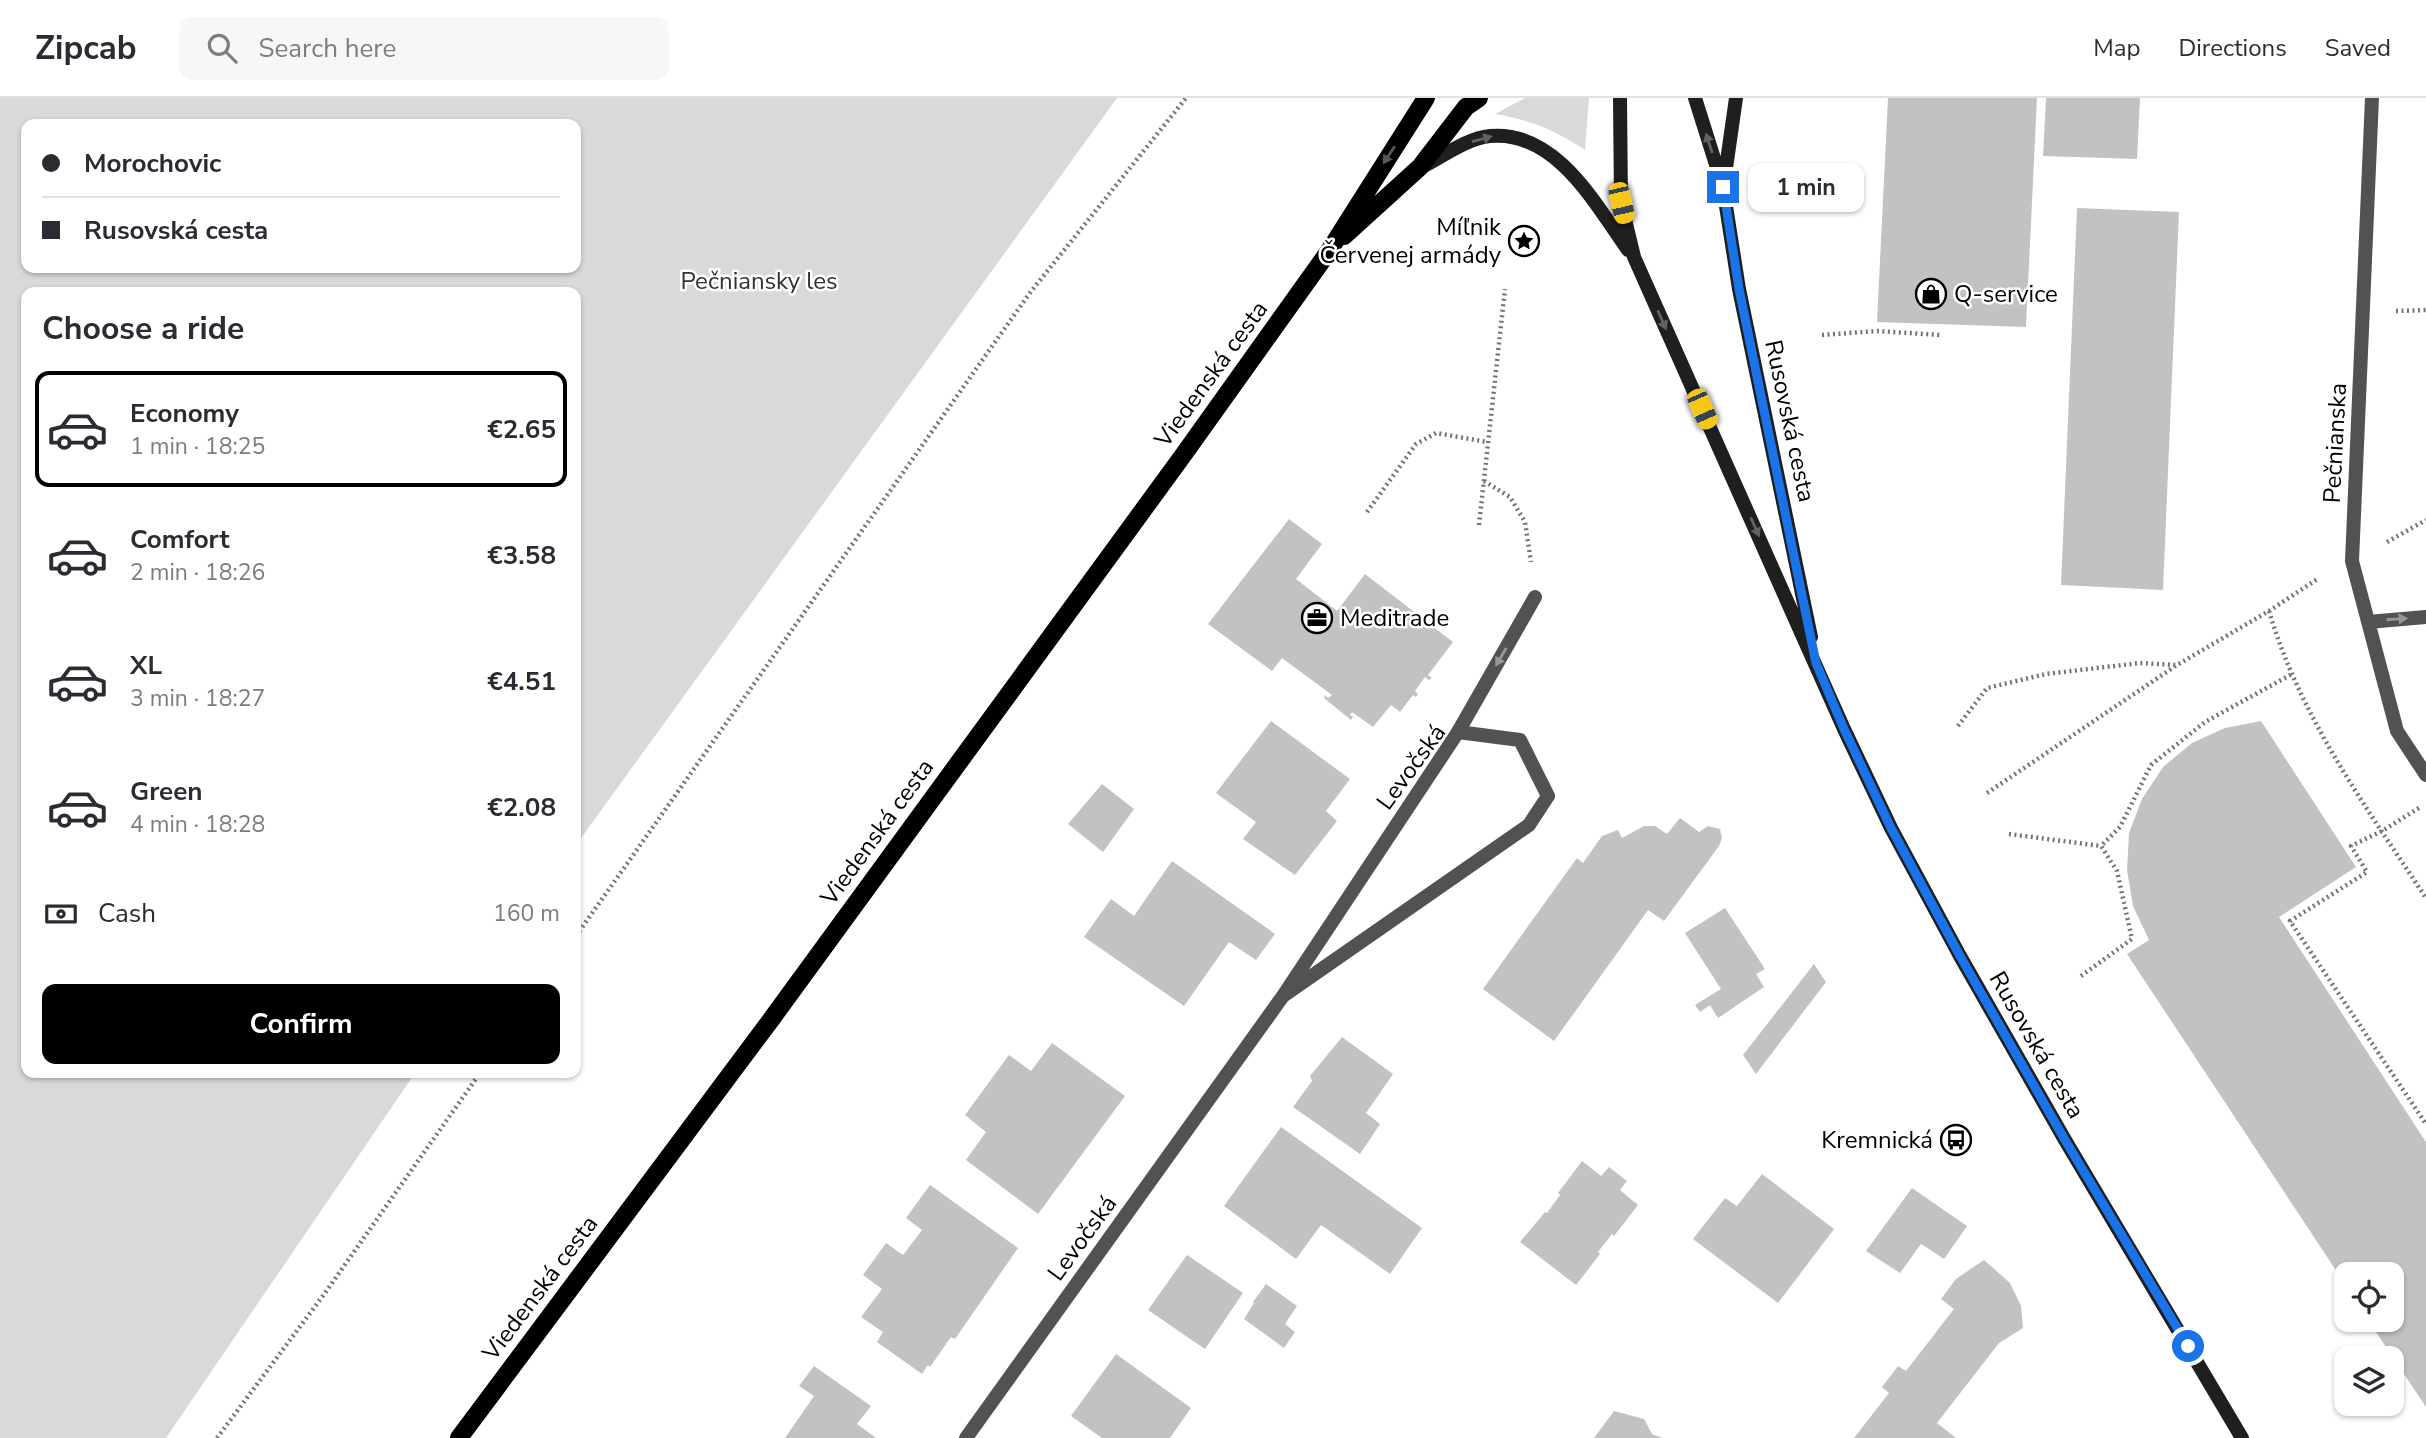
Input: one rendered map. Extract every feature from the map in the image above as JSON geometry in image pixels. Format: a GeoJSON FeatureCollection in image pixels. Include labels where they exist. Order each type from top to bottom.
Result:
{"type":"FeatureCollection","features":[{"type":"Feature","properties":{"kind":"main road","name":"Viedenská cesta"},"geometry":{"type":"LineString","coordinates":[[458,1438],[797,984],[1176,465],[1329,251],[1426,98]]}},
{"type":"Feature","properties":{"kind":"main road","name":"Viedenská cesta"},"geometry":{"type":"LineString","coordinates":[[1329,251],[1420,167],[1466,107],[1479,98]]}},
{"type":"Feature","properties":{"kind":"street","name":"Rusovská cesta"},"geometry":{"type":"LineString","coordinates":[[1620,98],[1621,203],[1634,257],[1844,729],[1891,828],[1960,956],[2241,1438]]}},
{"type":"Feature","properties":{"kind":"street","name":"Rusovská cesta"},"geometry":{"type":"LineString","coordinates":[[1695,98],[1723,187],[1739,289],[1816,663]]}},
{"type":"Feature","properties":{"kind":"street","name":"Rusovská cesta"},"geometry":{"type":"LineString","coordinates":[[1723,187],[1736,98]]}},
{"type":"Feature","properties":{"kind":"street","name":"Pečnianska"},"geometry":{"type":"LineString","coordinates":[[2372,98],[2352,561],[2397,731],[2426,775]]}},
{"type":"Feature","properties":{"kind":"street","name":"Rusovská cesta"},"geometry":{"type":"LineString","coordinates":[[1420,167],[1481,138],[1499,136],[1532,145],[1559,162],[1578,181],[1634,257]]}},
{"type":"Feature","properties":{"kind":"street"},"geometry":{"type":"LineString","coordinates":[[1458,732],[1535,597]]}},
{"type":"Feature","properties":{"kind":"street"},"geometry":{"type":"LineString","coordinates":[[2368,622],[2426,617]]}},
{"type":"Feature","properties":{"kind":"street","name":"Levočská"},"geometry":{"type":"LineString","coordinates":[[966,1438],[1283,996],[1458,732],[1520,740],[1548,796],[1529,825],[1283,996]]}},
{"type":"Feature","properties":{"kind":"path"},"geometry":{"type":"LineString","coordinates":[[581,929],[1029,294],[1186,98]]}},
{"type":"Feature","properties":{"kind":"path"},"geometry":{"type":"LineString","coordinates":[[1479,525],[1505,289]]}},
{"type":"Feature","properties":{"kind":"path"},"geometry":{"type":"LineString","coordinates":[[1822,335],[1877,331],[1940,335]]}},
{"type":"Feature","properties":{"kind":"path"},"geometry":{"type":"LineString","coordinates":[[1367,512],[1416,444],[1436,433],[1487,442]]}},
{"type":"Feature","properties":{"kind":"path"},"geometry":{"type":"LineString","coordinates":[[1484,481],[1510,497],[1525,522],[1535,597]]}},
{"type":"Feature","properties":{"kind":"path"},"geometry":{"type":"LineString","coordinates":[[2380,545],[2426,520]]}},
{"type":"Feature","properties":{"kind":"path"},"geometry":{"type":"LineString","coordinates":[[1987,793],[2177,665],[2319,578]]}},
{"type":"Feature","properties":{"kind":"path"},"geometry":{"type":"LineString","coordinates":[[2269,611],[2281,652],[2326,744],[2426,898]]}},
{"type":"Feature","properties":{"kind":"path"},"geometry":{"type":"LineString","coordinates":[[1958,726],[1987,688],[2046,674],[2140,663],[2177,665]]}},
{"type":"Feature","properties":{"kind":"path"},"geometry":{"type":"LineString","coordinates":[[2101,846],[2120,827],[2151,765],[2206,722],[2292,674]]}},
{"type":"Feature","properties":{"kind":"path"},"geometry":{"type":"LineString","coordinates":[[2426,804],[2351,846],[2367,872],[2290,921],[2426,1124]]}},
{"type":"Feature","properties":{"kind":"path"},"geometry":{"type":"LineString","coordinates":[[2009,834],[2101,846],[2117,871],[2132,939],[2081,976]]}},
{"type":"Feature","properties":{"kind":"path"},"geometry":{"type":"LineString","coordinates":[[217,1438],[326,1293],[476,1078]]}},
{"type":"Feature","properties":{"kind":"green space","name":"Pečniansky les"},"geometry":{"type":"Polygon","coordinates":[[[0,98],[1117,98],[581,838],[581,287],[21,287],[21,1078],[412,1078],[166,1438],[0,1438],[0,98]]]}},
{"type":"Feature","properties":{"kind":"green space"},"geometry":{"type":"Polygon","coordinates":[[[1525,98],[1589,98],[1585,150],[1542,127],[1495,114],[1525,98]]]}},
{"type":"Feature","properties":{"kind":"building"},"geometry":{"type":"Polygon","coordinates":[[[1888,98],[2037,98],[2026,327],[1877,322],[1888,98]]]}},
{"type":"Feature","properties":{"kind":"building"},"geometry":{"type":"Polygon","coordinates":[[[2046,98],[2140,98],[2137,159],[2043,156],[2046,98]]]}},
{"type":"Feature","properties":{"kind":"building"},"geometry":{"type":"Polygon","coordinates":[[[2077,208],[2179,212],[2163,590],[2061,585],[2077,208]]]}},
{"type":"Feature","properties":{"kind":"building","name":"Meditrade"},"geometry":{"type":"Polygon","coordinates":[[[1289,519],[1322,544],[1296,579],[1337,611],[1365,574],[1453,642],[1428,675],[1432,678],[1429,680],[1425,677],[1415,691],[1418,694],[1416,697],[1413,695],[1400,712],[1391,705],[1373,727],[1352,712],[1351,720],[1324,698],[1325,695],[1328,698],[1332,695],[1282,658],[1272,671],[1208,624],[1289,519]]]}},
{"type":"Feature","properties":{"kind":"building"},"geometry":{"type":"Polygon","coordinates":[[[1271,721],[1350,779],[1326,811],[1337,821],[1295,875],[1243,839],[1256,822],[1216,793],[1271,721]]]}},
{"type":"Feature","properties":{"kind":"building"},"geometry":{"type":"Polygon","coordinates":[[[2261,721],[2356,867],[2279,917],[2426,1142],[2426,1407],[2404,1374],[2404,1346],[2385,1346],[2376,1332],[2404,1332],[2404,1262],[2334,1262],[2334,1267],[2127,954],[2149,940],[2133,906],[2127,870],[2129,833],[2142,799],[2163,767],[2192,743],[2225,728],[2261,721]]]}},
{"type":"Feature","properties":{"kind":"building"},"geometry":{"type":"Polygon","coordinates":[[[1102,784],[1134,809],[1103,852],[1068,824],[1102,784]]]}},
{"type":"Feature","properties":{"kind":"building"},"geometry":{"type":"Polygon","coordinates":[[[1680,818],[1699,832],[1708,826],[1720,829],[1722,838],[1719,846],[1664,921],[1648,910],[1554,1041],[1483,989],[1577,858],[1583,863],[1602,836],[1618,830],[1622,838],[1644,826],[1655,826],[1667,834],[1680,818]]]}},
{"type":"Feature","properties":{"kind":"building"},"geometry":{"type":"Polygon","coordinates":[[[1172,861],[1275,934],[1256,960],[1229,942],[1184,1006],[1084,937],[1111,899],[1134,916],[1172,861]]]}},
{"type":"Feature","properties":{"kind":"building"},"geometry":{"type":"Polygon","coordinates":[[[1725,908],[1765,969],[1756,974],[1764,987],[1718,1018],[1710,1005],[1700,1012],[1695,1005],[1721,989],[1685,933],[1725,908]]]}},
{"type":"Feature","properties":{"kind":"building"},"geometry":{"type":"Polygon","coordinates":[[[1814,964],[1826,982],[1756,1074],[1743,1055],[1814,964]]]}},
{"type":"Feature","properties":{"kind":"building"},"geometry":{"type":"Polygon","coordinates":[[[1342,1037],[1393,1074],[1366,1113],[1380,1124],[1360,1154],[1293,1107],[1312,1081],[1310,1076],[1342,1037]]]}},
{"type":"Feature","properties":{"kind":"building"},"geometry":{"type":"Polygon","coordinates":[[[1052,1043],[1125,1096],[1038,1214],[966,1160],[986,1132],[965,1115],[1009,1055],[1031,1071],[1052,1043]]]}},
{"type":"Feature","properties":{"kind":"building"},"geometry":{"type":"Polygon","coordinates":[[[1281,1127],[1422,1228],[1390,1274],[1321,1225],[1296,1259],[1224,1206],[1281,1127]]]}},
{"type":"Feature","properties":{"kind":"building"},"geometry":{"type":"Polygon","coordinates":[[[1582,1161],[1601,1176],[1609,1167],[1627,1181],[1620,1190],[1638,1205],[1598,1252],[1600,1254],[1576,1285],[1520,1242],[1545,1212],[1547,1213],[1582,1161]]]}},
{"type":"Feature","properties":{"kind":"building"},"geometry":{"type":"Polygon","coordinates":[[[1762,1174],[1834,1229],[1778,1303],[1693,1239],[1725,1198],[1737,1206],[1762,1174]]]}},
{"type":"Feature","properties":{"kind":"building"},"geometry":{"type":"Polygon","coordinates":[[[930,1185],[1018,1248],[955,1339],[951,1337],[922,1374],[877,1342],[883,1332],[861,1317],[882,1289],[863,1275],[886,1243],[903,1255],[922,1230],[906,1218],[930,1185]]]}},
{"type":"Feature","properties":{"kind":"building"},"geometry":{"type":"Polygon","coordinates":[[[1912,1188],[1967,1226],[1944,1259],[1921,1244],[1900,1273],[1866,1251],[1912,1188]]]}},
{"type":"Feature","properties":{"kind":"building"},"geometry":{"type":"Polygon","coordinates":[[[1187,1255],[1243,1293],[1205,1349],[1148,1310],[1187,1255]]]}},
{"type":"Feature","properties":{"kind":"building"},"geometry":{"type":"Polygon","coordinates":[[[1984,1260],[2010,1283],[2021,1306],[2023,1328],[1999,1343],[1937,1423],[1956,1438],[1854,1438],[1889,1393],[1882,1387],[1898,1366],[1906,1371],[1954,1309],[1941,1299],[1956,1279],[1984,1260]]]}},
{"type":"Feature","properties":{"kind":"building"},"geometry":{"type":"Polygon","coordinates":[[[1266,1284],[1297,1306],[1285,1324],[1295,1332],[1284,1348],[1244,1319],[1266,1284]]]}},
{"type":"Feature","properties":{"kind":"building"},"geometry":{"type":"Polygon","coordinates":[[[1116,1354],[1191,1408],[1170,1438],[1102,1438],[1071,1416],[1116,1354]]]}},
{"type":"Feature","properties":{"kind":"building"},"geometry":{"type":"Polygon","coordinates":[[[814,1366],[871,1406],[857,1424],[876,1438],[785,1438],[814,1396],[799,1386],[814,1366]]]}},
{"type":"Feature","properties":{"kind":"building"},"geometry":{"type":"Polygon","coordinates":[[[1614,1411],[1644,1419],[1652,1434],[1662,1438],[1594,1438],[1614,1411]]]}},
{"type":"Feature","properties":{"kind":"place","name":"Míľnik Červenej armády"},"geometry":{"type":"Point","coordinates":[1524,241]}},
{"type":"Feature","properties":{"kind":"place","name":"Q-service"},"geometry":{"type":"Point","coordinates":[1931,294]}},
{"type":"Feature","properties":{"kind":"place","name":"Meditrade"},"geometry":{"type":"Point","coordinates":[1317,618]}},
{"type":"Feature","properties":{"kind":"place","name":"Kremnická"},"geometry":{"type":"Point","coordinates":[1956,1140]}},
{"type":"Feature","properties":{"kind":"route"},"geometry":{"type":"LineString","coordinates":[[1723,187],[1739,289],[1816,663],[1891,828],[1960,956],[2065,1140],[2188,1346]]}}]}
